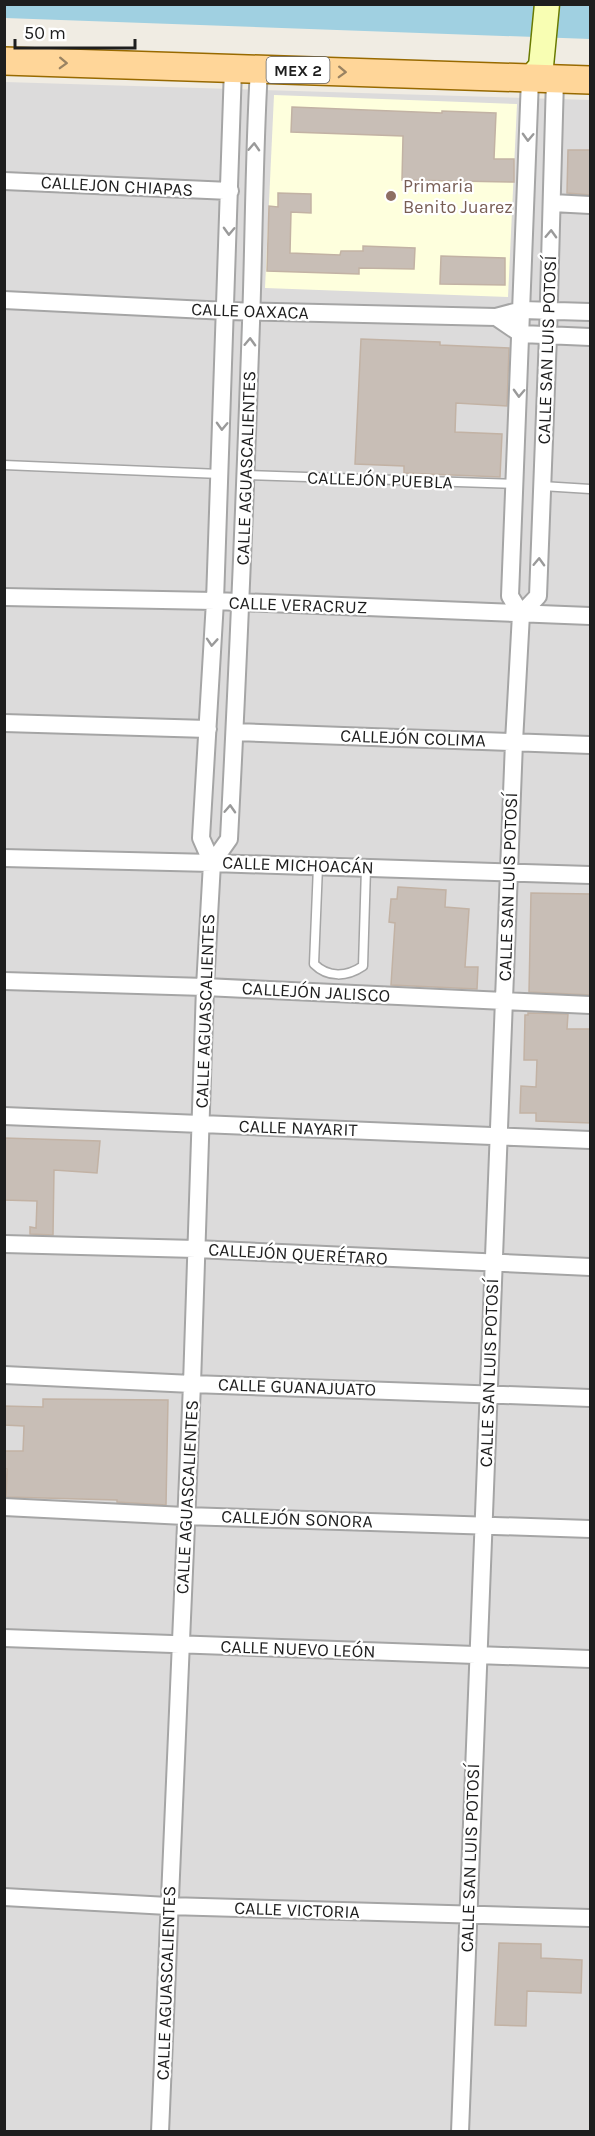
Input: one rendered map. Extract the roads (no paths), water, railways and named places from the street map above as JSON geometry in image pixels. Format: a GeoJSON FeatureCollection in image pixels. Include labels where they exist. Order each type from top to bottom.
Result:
{"type":"FeatureCollection","features":[{"type":"Feature","properties":{"kind":"main road","name":"MEX 2"},"geometry":{"type":"LineString","coordinates":[[4,62],[246,68],[542,69],[591,80]]}},
{"type":"Feature","properties":{"kind":"street","name":"CALLE SAN LUIS POTOSÍ"},"geometry":{"type":"LineString","coordinates":[[460,2132],[513,742],[521,614],[510,596],[522,310],[547,4]]}},
{"type":"Feature","properties":{"kind":"street","name":"CALLE AGUASCALIENTES"},"geometry":{"type":"LineString","coordinates":[[160,2132],[192,1384],[204,987],[212,863],[201,838],[215,601],[230,191],[246,68]]}},
{"type":"Feature","properties":{"kind":"street","name":"CALLE AGUASCALIENTES"},"geometry":{"type":"LineString","coordinates":[[212,863],[229,839],[242,602],[254,157],[246,68]]}},
{"type":"Feature","properties":{"kind":"street","name":"CALLE SAN LUIS POTOSÍ"},"geometry":{"type":"LineString","coordinates":[[521,614],[538,596],[549,311],[552,203],[542,69]]}},
{"type":"Feature","properties":{"kind":"street","name":"CALLEJON CHIAPAS"},"geometry":{"type":"LineString","coordinates":[[4,181],[230,191]]}},
{"type":"Feature","properties":{"kind":"street"},"geometry":{"type":"LineString","coordinates":[[552,203],[591,205]]}},
{"type":"Feature","properties":{"kind":"street","name":"CALLE OAXACA"},"geometry":{"type":"LineString","coordinates":[[4,300],[251,312],[496,317],[522,310],[591,312]]}},
{"type":"Feature","properties":{"kind":"street"},"geometry":{"type":"LineString","coordinates":[[496,317],[521,334],[591,337]]}},
{"type":"Feature","properties":{"kind":"street","name":"CALLE VERACRUZ"},"geometry":{"type":"LineString","coordinates":[[4,597],[215,601],[591,616]]}},
{"type":"Feature","properties":{"kind":"street"},"geometry":{"type":"LineString","coordinates":[[4,723],[208,729]]}},
{"type":"Feature","properties":{"kind":"street","name":"CALLEJÓN COLIMA"},"geometry":{"type":"LineString","coordinates":[[235,732],[591,745]]}},
{"type":"Feature","properties":{"kind":"street","name":"CALLE MICHOACÁN"},"geometry":{"type":"LineString","coordinates":[[4,858],[591,875]]}},
{"type":"Feature","properties":{"kind":"street","name":"CALLEJÓN JALISCO"},"geometry":{"type":"LineString","coordinates":[[4,981],[204,987],[591,1005]]}},
{"type":"Feature","properties":{"kind":"street","name":"CALLE NAYARIT"},"geometry":{"type":"LineString","coordinates":[[4,1116],[591,1140]]}},
{"type":"Feature","properties":{"kind":"street","name":"CALLEJÓN QUERÉTARO"},"geometry":{"type":"LineString","coordinates":[[4,1244],[196,1249],[591,1267]]}},
{"type":"Feature","properties":{"kind":"street","name":"CALLE GUANAJUATO"},"geometry":{"type":"LineString","coordinates":[[4,1375],[591,1398]]}},
{"type":"Feature","properties":{"kind":"street","name":"CALLEJÓN SONORA"},"geometry":{"type":"LineString","coordinates":[[4,1507],[185,1516],[591,1529]]}},
{"type":"Feature","properties":{"kind":"street","name":"CALLE NUEVO LEÓN"},"geometry":{"type":"LineString","coordinates":[[4,1638],[591,1659]]}},
{"type":"Feature","properties":{"kind":"street","name":"CALLE VICTORIA"},"geometry":{"type":"LineString","coordinates":[[4,1897],[168,1906],[591,1918]]}},
{"type":"Feature","properties":{"kind":"lane"},"geometry":{"type":"LineString","coordinates":[[4,465],[220,474]]}},
{"type":"Feature","properties":{"kind":"lane","name":"CALLEJÓN PUEBLA"},"geometry":{"type":"LineString","coordinates":[[246,475],[515,484]]}},
{"type":"Feature","properties":{"kind":"lane"},"geometry":{"type":"LineString","coordinates":[[542,486],[591,489]]}},
{"type":"Feature","properties":{"kind":"lane"},"geometry":{"type":"LineString","coordinates":[[318,866],[314,964],[321,971],[338,975],[353,973],[363,966],[366,868]]}},
{"type":"Feature","properties":{"kind":"water"},"geometry":{"type":"Polygon","coordinates":[[[5,4],[590,4],[590,39],[5,18],[5,4]]]}},
{"type":"Feature","properties":{"kind":"place","name":"Primaria Benito Juarez"},"geometry":{"type":"Point","coordinates":[391,196]}}]}
